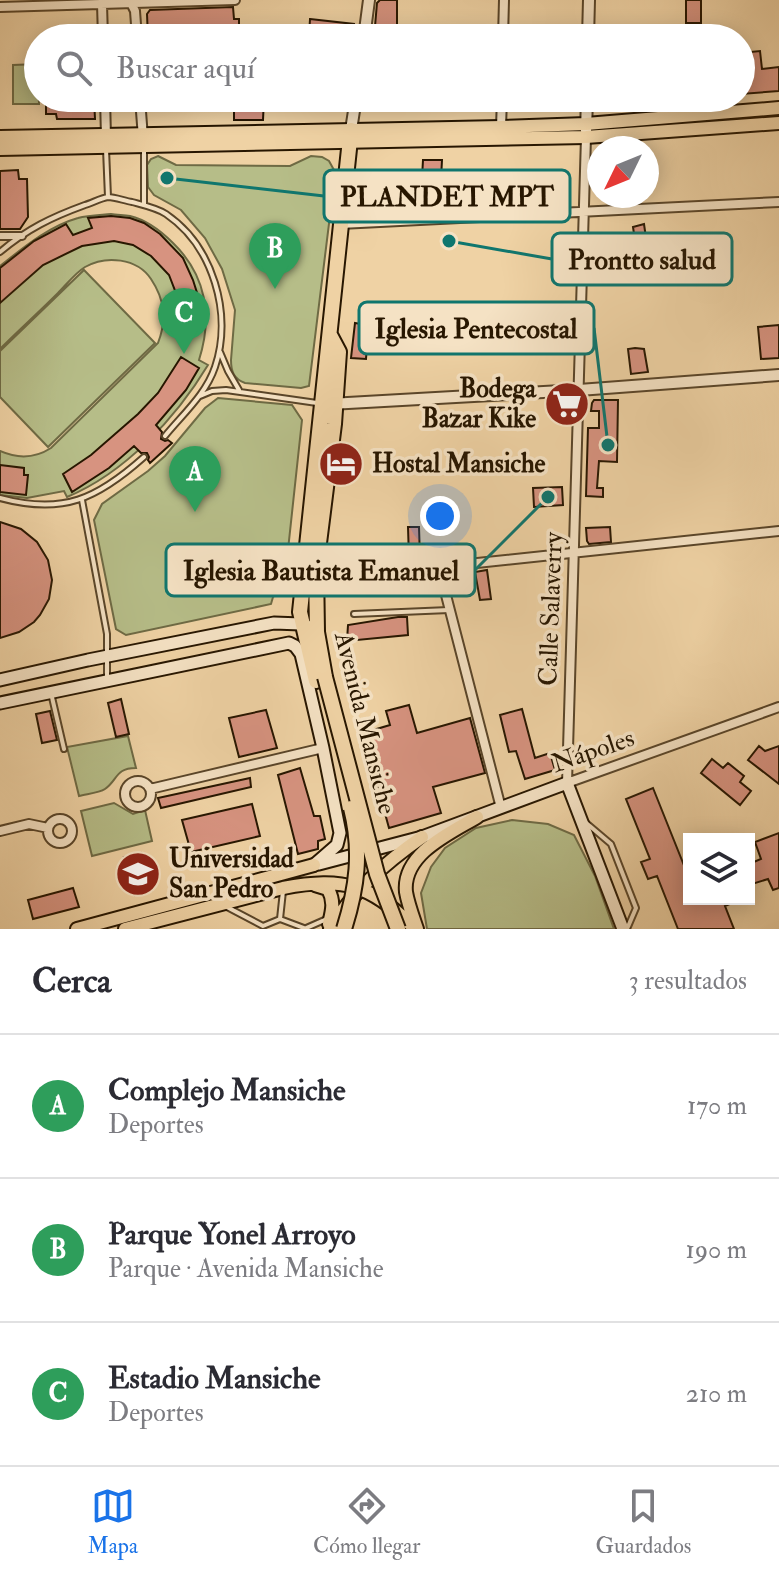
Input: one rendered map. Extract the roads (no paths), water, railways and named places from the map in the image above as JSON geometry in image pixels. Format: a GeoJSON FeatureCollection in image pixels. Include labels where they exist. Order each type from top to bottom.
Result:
{"type":"FeatureCollection","features":[{"type":"Feature","properties":{"kind":"highway","name":"Avenida Mansiche"},"geometry":{"type":"LineString","coordinates":[[351,136],[330,335],[339,352],[300,612],[301,624],[321,679],[377,874],[398,929]]}},
{"type":"Feature","properties":{"kind":"highway","name":"Avenida Mansiche"},"geometry":{"type":"LineString","coordinates":[[329,404],[316,567],[317,632],[321,679],[354,822],[358,863],[356,887],[344,929]]}},
{"type":"Feature","properties":{"kind":"main road"},"geometry":{"type":"LineString","coordinates":[[755,111],[779,108]]}},
{"type":"Feature","properties":{"kind":"main road"},"geometry":{"type":"LineString","coordinates":[[351,136],[501,127],[586,130],[744,112]]}},
{"type":"Feature","properties":{"kind":"main road"},"geometry":{"type":"LineString","coordinates":[[0,149],[106,141],[779,123]]}},
{"type":"Feature","properties":{"kind":"main road"},"geometry":{"type":"LineString","coordinates":[[0,137],[106,141]]}},
{"type":"Feature","properties":{"kind":"main road"},"geometry":{"type":"LineString","coordinates":[[0,680],[274,623],[301,624],[317,632]]}},
{"type":"Feature","properties":{"kind":"main road","name":"Avenida Mansiche"},"geometry":{"type":"LineString","coordinates":[[108,681],[289,643],[295,646],[301,654],[340,833],[337,845],[314,865]]}},
{"type":"Feature","properties":{"kind":"main road"},"geometry":{"type":"LineString","coordinates":[[0,703],[108,681]]}},
{"type":"Feature","properties":{"kind":"main road","name":"Nápoles"},"geometry":{"type":"LineString","coordinates":[[314,865],[422,837],[567,783]]}},
{"type":"Feature","properties":{"kind":"main road","name":"Calle Salaverry"},"geometry":{"type":"LineString","coordinates":[[567,783],[625,929]]}},
{"type":"Feature","properties":{"kind":"main road"},"geometry":{"type":"LineString","coordinates":[[416,929],[406,893],[407,876],[413,863],[426,850],[477,817]]}},
{"type":"Feature","properties":{"kind":"main road"},"geometry":{"type":"LineString","coordinates":[[330,925],[378,870],[422,837]]}},
{"type":"Feature","properties":{"kind":"main road"},"geometry":{"type":"LineString","coordinates":[[125,929],[147,916],[314,865]]}},
{"type":"Feature","properties":{"kind":"main road"},"geometry":{"type":"LineString","coordinates":[[77,929],[222,904],[308,883],[360,888],[389,904],[416,929]]}},
{"type":"Feature","properties":{"kind":"main road"},"geometry":{"type":"LineString","coordinates":[[308,883],[328,889],[333,904],[330,925]]}},
{"type":"Feature","properties":{"kind":"street"},"geometry":{"type":"LineString","coordinates":[[0,7],[235,0]]}},
{"type":"Feature","properties":{"kind":"street"},"geometry":{"type":"LineString","coordinates":[[366,24],[369,0]]}},
{"type":"Feature","properties":{"kind":"street"},"geometry":{"type":"LineString","coordinates":[[503,24],[504,0]]}},
{"type":"Feature","properties":{"kind":"street"},"geometry":{"type":"LineString","coordinates":[[588,24],[589,0]]}},
{"type":"Feature","properties":{"kind":"street"},"geometry":{"type":"LineString","coordinates":[[131,1],[136,24]]}},
{"type":"Feature","properties":{"kind":"street"},"geometry":{"type":"LineString","coordinates":[[102,4],[103,24]]}},
{"type":"Feature","properties":{"kind":"street"},"geometry":{"type":"LineString","coordinates":[[105,112],[106,141]]}},
{"type":"Feature","properties":{"kind":"street"},"geometry":{"type":"LineString","coordinates":[[141,112],[143,140]]}},
{"type":"Feature","properties":{"kind":"street"},"geometry":{"type":"LineString","coordinates":[[351,136],[354,112]]}},
{"type":"Feature","properties":{"kind":"street"},"geometry":{"type":"LineString","coordinates":[[501,127],[502,112]]}},
{"type":"Feature","properties":{"kind":"street"},"geometry":{"type":"LineString","coordinates":[[586,130],[587,112]]}},
{"type":"Feature","properties":{"kind":"street","name":"Calle Salaverry"},"geometry":{"type":"LineString","coordinates":[[567,783],[586,130]]}},
{"type":"Feature","properties":{"kind":"street"},"geometry":{"type":"LineString","coordinates":[[340,224],[779,202]]}},
{"type":"Feature","properties":{"kind":"street"},"geometry":{"type":"LineString","coordinates":[[0,236],[22,236]]}},
{"type":"Feature","properties":{"kind":"street"},"geometry":{"type":"LineString","coordinates":[[329,404],[779,375]]}},
{"type":"Feature","properties":{"kind":"street"},"geometry":{"type":"LineString","coordinates":[[316,580],[779,531]]}},
{"type":"Feature","properties":{"kind":"street"},"geometry":{"type":"LineString","coordinates":[[439,568],[501,808]]}},
{"type":"Feature","properties":{"kind":"street","name":"Nápoles"},"geometry":{"type":"LineString","coordinates":[[567,783],[779,707]]}},
{"type":"Feature","properties":{"kind":"street"},"geometry":{"type":"LineString","coordinates":[[150,789],[323,748]]}},
{"type":"Feature","properties":{"kind":"street"},"geometry":{"type":"LineString","coordinates":[[0,831],[29,824],[48,828]]}},
{"type":"Feature","properties":{"kind":"lane"},"geometry":{"type":"LineString","coordinates":[[143,140],[144,205]]}},
{"type":"Feature","properties":{"kind":"lane"},"geometry":{"type":"LineString","coordinates":[[106,141],[108,197]]}},
{"type":"Feature","properties":{"kind":"lane"},"geometry":{"type":"LineString","coordinates":[[0,252],[45,220],[108,197],[144,205],[165,214],[188,234],[206,260],[217,288],[222,319],[219,349],[212,374],[198,397],[165,436]]}},
{"type":"Feature","properties":{"kind":"lane"},"geometry":{"type":"LineString","coordinates":[[219,349],[240,391]]}},
{"type":"Feature","properties":{"kind":"lane"},"geometry":{"type":"LineString","coordinates":[[198,397],[212,391],[226,390],[329,404]]}},
{"type":"Feature","properties":{"kind":"lane"},"geometry":{"type":"LineString","coordinates":[[0,498],[48,505],[82,500],[125,474],[144,457]]}},
{"type":"Feature","properties":{"kind":"lane"},"geometry":{"type":"LineString","coordinates":[[82,500],[107,634],[108,681]]}},
{"type":"Feature","properties":{"kind":"lane"},"geometry":{"type":"LineString","coordinates":[[354,614],[449,610]]}},
{"type":"Feature","properties":{"kind":"lane"},"geometry":{"type":"LineString","coordinates":[[51,693],[64,749]]}},
{"type":"Feature","properties":{"kind":"lane"},"geometry":{"type":"LineString","coordinates":[[580,818],[611,844],[636,908],[625,929]]}},
{"type":"Feature","properties":{"kind":"lane"},"geometry":{"type":"LineString","coordinates":[[280,919],[283,888]]}},
{"type":"Feature","properties":{"kind":"lane"},"geometry":{"type":"LineString","coordinates":[[222,904],[265,928],[280,919]]}},
{"type":"Feature","properties":{"kind":"lane"},"geometry":{"type":"LineString","coordinates":[[280,919],[304,928],[330,925]]}},
{"type":"Feature","properties":{"kind":"place","name":"PLANDET MPT"},"geometry":{"type":"Point","coordinates":[167,178]}},
{"type":"Feature","properties":{"kind":"place","name":"Prontto salud"},"geometry":{"type":"Point","coordinates":[449,241]}},
{"type":"Feature","properties":{"kind":"place","name":"Parque Yonel Arroyo"},"geometry":{"type":"Point","coordinates":[275,289]}},
{"type":"Feature","properties":{"kind":"place","name":"Estadio Mansiche"},"geometry":{"type":"Point","coordinates":[184,354]}},
{"type":"Feature","properties":{"kind":"place","name":"Bodega Bazar Kike"},"geometry":{"type":"Point","coordinates":[567,404]}},
{"type":"Feature","properties":{"kind":"place","name":"Iglesia Pentecostal"},"geometry":{"type":"Point","coordinates":[608,445]}},
{"type":"Feature","properties":{"kind":"place","name":"Hostal Mansiche"},"geometry":{"type":"Point","coordinates":[341,464]}},
{"type":"Feature","properties":{"kind":"place","name":"Iglesia Bautista Emanuel"},"geometry":{"type":"Point","coordinates":[548,497]}},
{"type":"Feature","properties":{"kind":"place","name":"Complejo Mansiche"},"geometry":{"type":"Point","coordinates":[195,512]}},
{"type":"Feature","properties":{"kind":"place","name":"Universidad San Pedro"},"geometry":{"type":"Point","coordinates":[138,874]}}]}
